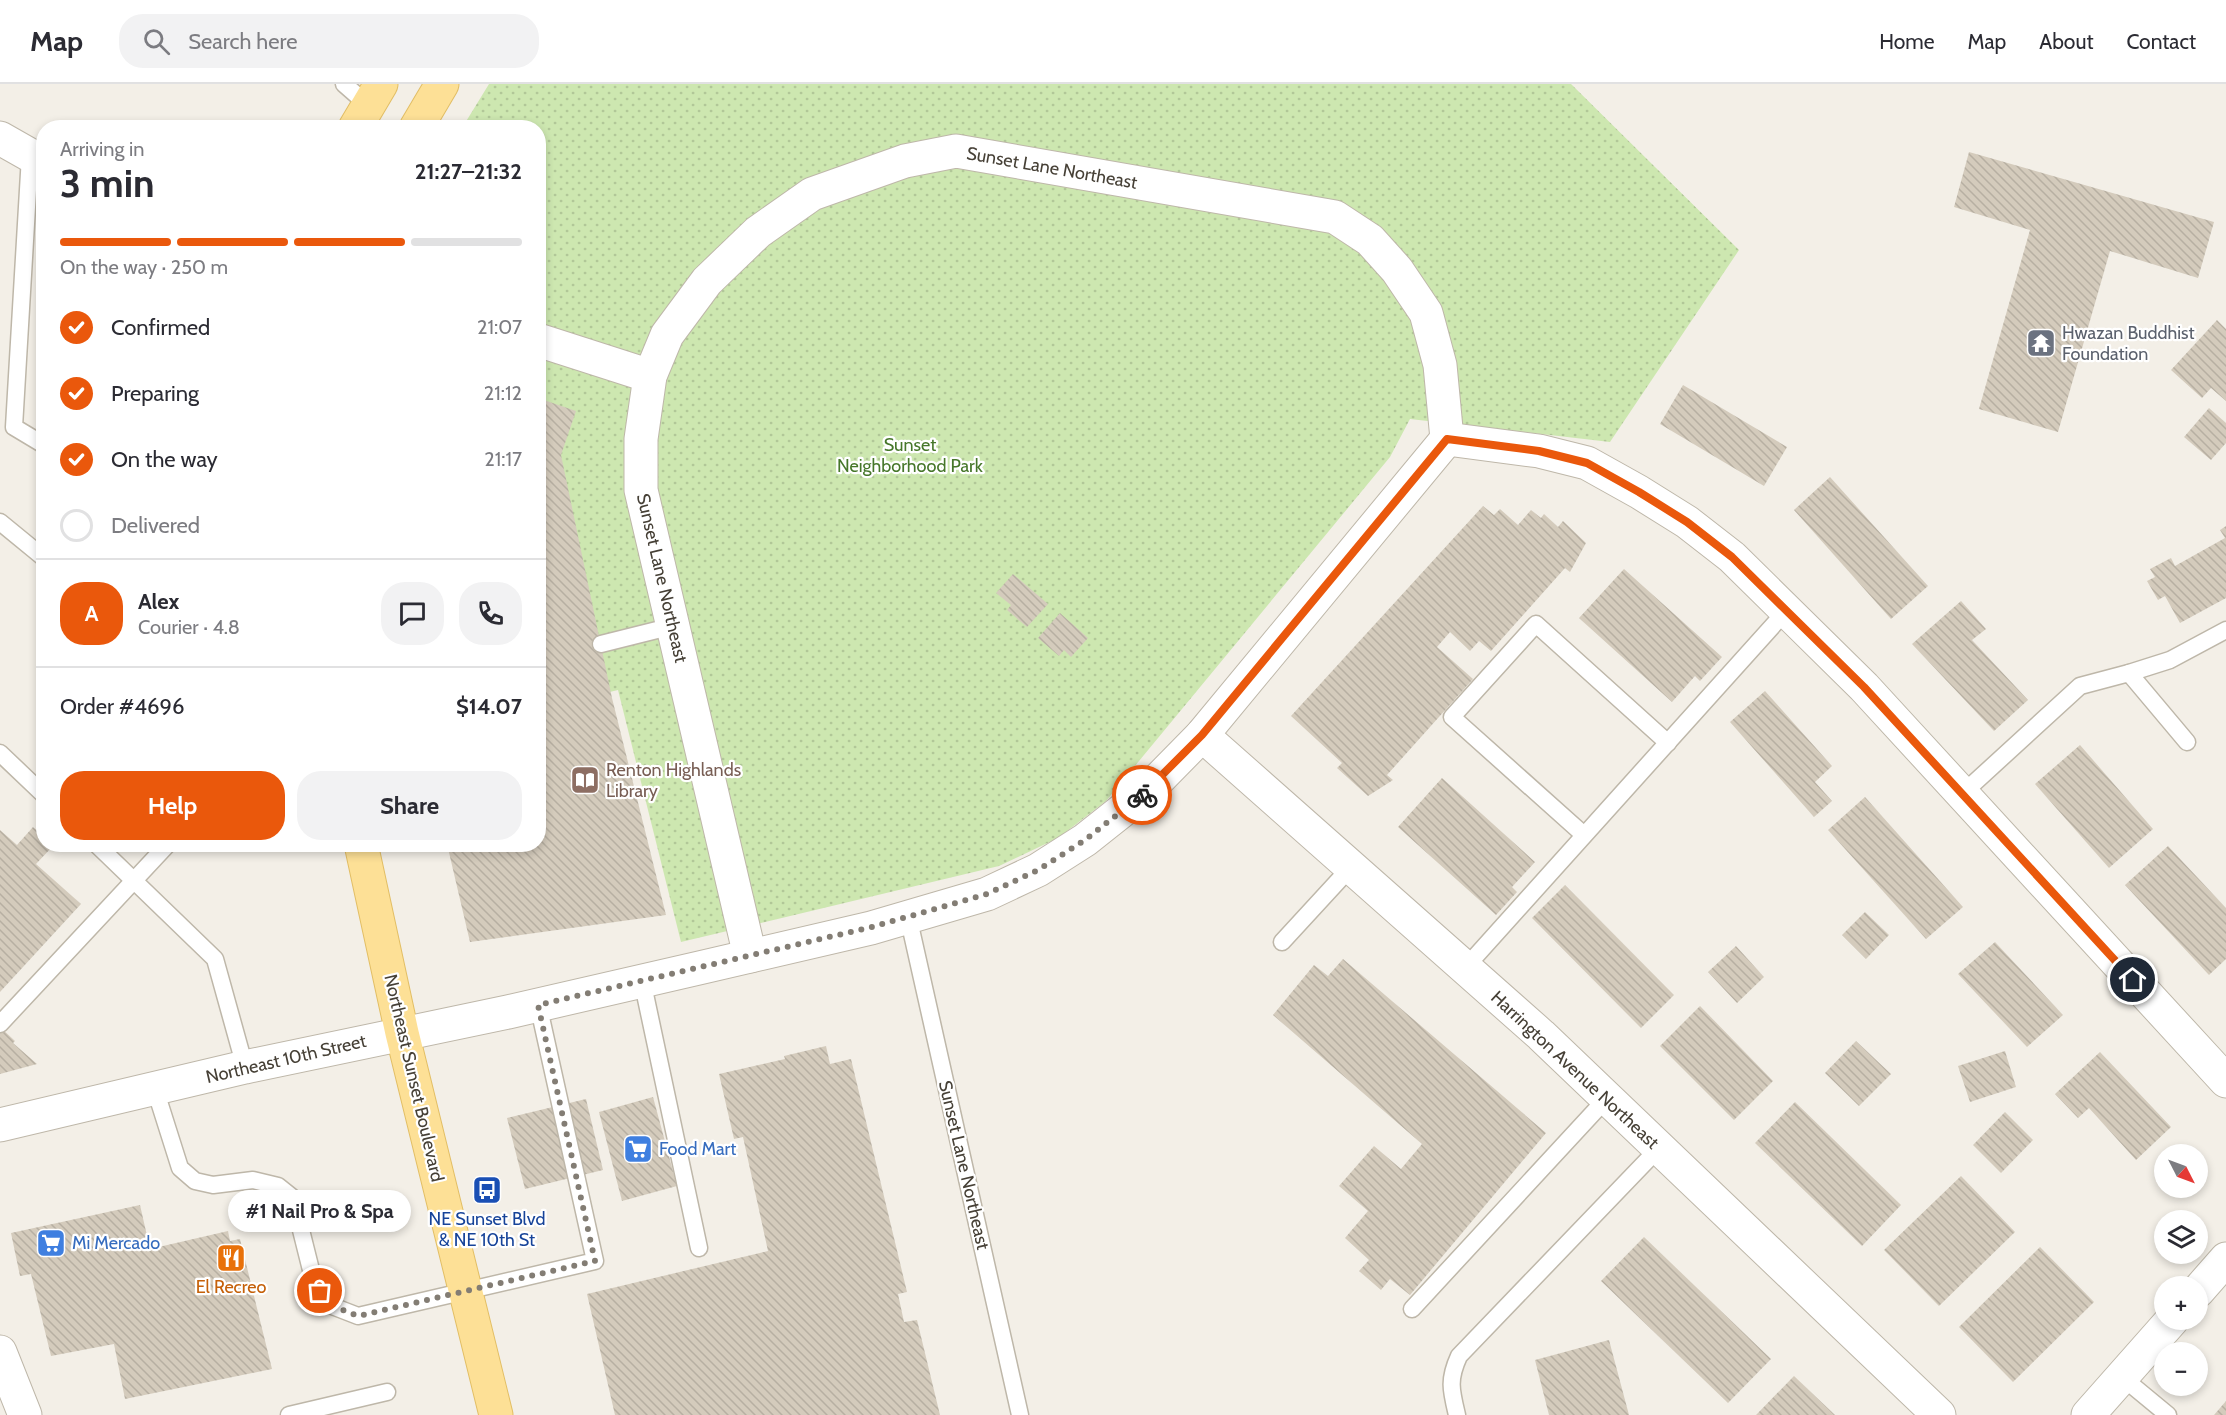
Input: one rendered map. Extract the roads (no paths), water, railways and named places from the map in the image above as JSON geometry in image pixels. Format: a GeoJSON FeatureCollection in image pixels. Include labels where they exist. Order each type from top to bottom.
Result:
{"type":"FeatureCollection","features":[{"type":"Feature","properties":{"kind":"main road"},"geometry":{"type":"LineString","coordinates":[[421,120],[442,84]]}},
{"type":"Feature","properties":{"kind":"main road","name":"Northeast Sunset Boulevard"},"geometry":{"type":"LineString","coordinates":[[363,852],[402,1033],[496,1415]]}},
{"type":"Feature","properties":{"kind":"street"},"geometry":{"type":"LineString","coordinates":[[0,138],[36,159]]}},
{"type":"Feature","properties":{"kind":"street","name":"Sunset Lane Northeast"},"geometry":{"type":"LineString","coordinates":[[750,956],[641,490],[641,439],[650,376],[667,335],[706,281],[758,232],[812,194],[905,161],[956,151],[1335,217],[1370,240],[1397,270],[1426,313],[1440,365],[1447,439]]}},
{"type":"Feature","properties":{"kind":"street"},"geometry":{"type":"LineString","coordinates":[[546,343],[650,376]]}},
{"type":"Feature","properties":{"kind":"street"},"geometry":{"type":"LineString","coordinates":[[1447,439],[1539,451],[1587,463],[1687,522],[1732,557],[1864,687],[2226,1082]]}},
{"type":"Feature","properties":{"kind":"street","name":"Northeast 10th Street"},"geometry":{"type":"LineString","coordinates":[[0,1125],[246,1067],[538,1005],[872,927],[987,894],[1038,870],[1085,840],[1148,790],[1202,735],[1447,439]]}},
{"type":"Feature","properties":{"kind":"street","name":"Harrington Avenue Northeast"},"geometry":{"type":"LineString","coordinates":[[1202,735],[1541,1035],[1939,1415]]}},
{"type":"Feature","properties":{"kind":"street"},"geometry":{"type":"LineString","coordinates":[[2208,1280],[2226,1259]]}},
{"type":"Feature","properties":{"kind":"street"},"geometry":{"type":"LineString","coordinates":[[2088,1415],[2163,1330]]}},
{"type":"Feature","properties":{"kind":"street"},"geometry":{"type":"LineString","coordinates":[[0,1352],[25,1415]]}},
{"type":"Feature","properties":{"kind":"lane"},"geometry":{"type":"LineString","coordinates":[[344,84],[368,106]]}},
{"type":"Feature","properties":{"kind":"lane"},"geometry":{"type":"LineString","coordinates":[[36,169],[7,423],[36,440]]}},
{"type":"Feature","properties":{"kind":"lane"},"geometry":{"type":"LineString","coordinates":[[0,522],[36,551]]}},
{"type":"Feature","properties":{"kind":"lane"},"geometry":{"type":"LineString","coordinates":[[1465,968],[1786,611]]}},
{"type":"Feature","properties":{"kind":"lane"},"geometry":{"type":"LineString","coordinates":[[1584,835],[1452,717],[1536,624],[1668,742]]}},
{"type":"Feature","properties":{"kind":"lane"},"geometry":{"type":"LineString","coordinates":[[601,644],[673,626]]}},
{"type":"Feature","properties":{"kind":"lane"},"geometry":{"type":"LineString","coordinates":[[1962,794],[2080,686],[2170,660],[2226,630]]}},
{"type":"Feature","properties":{"kind":"lane"},"geometry":{"type":"LineString","coordinates":[[2129,673],[2187,742]]}},
{"type":"Feature","properties":{"kind":"lane"},"geometry":{"type":"LineString","coordinates":[[0,753],[36,787]]}},
{"type":"Feature","properties":{"kind":"lane"},"geometry":{"type":"LineString","coordinates":[[104,852],[215,959],[246,1067]]}},
{"type":"Feature","properties":{"kind":"lane"},"geometry":{"type":"LineString","coordinates":[[0,1024],[161,852]]}},
{"type":"Feature","properties":{"kind":"lane"},"geometry":{"type":"LineString","coordinates":[[1282,942],[1351,867]]}},
{"type":"Feature","properties":{"kind":"lane","name":"Sunset Lane Northeast"},"geometry":{"type":"LineString","coordinates":[[908,916],[1020,1415]]}},
{"type":"Feature","properties":{"kind":"lane"},"geometry":{"type":"LineString","coordinates":[[642,980],[699,1248]]}},
{"type":"Feature","properties":{"kind":"lane"},"geometry":{"type":"LineString","coordinates":[[155,1089],[180,1168],[195,1180],[213,1185],[253,1180],[278,1186],[293,1198],[313,1278],[327,1304],[358,1316],[595,1261],[538,1005]]}},
{"type":"Feature","properties":{"kind":"lane"},"geometry":{"type":"LineString","coordinates":[[1412,1309],[1607,1098]]}},
{"type":"Feature","properties":{"kind":"lane"},"geometry":{"type":"LineString","coordinates":[[1457,1415],[1450,1389],[1452,1372],[1459,1356],[1659,1148]]}},
{"type":"Feature","properties":{"kind":"lane"},"geometry":{"type":"LineString","coordinates":[[2122,1377],[2168,1415]]}},
{"type":"Feature","properties":{"kind":"lane"},"geometry":{"type":"LineString","coordinates":[[289,1415],[387,1392]]}},
{"type":"Feature","properties":{"kind":"place","name":"Hwazan Buddhist Foundation"},"geometry":{"type":"Point","coordinates":[2041,343]}},
{"type":"Feature","properties":{"kind":"place","name":"Renton Highlands Library"},"geometry":{"type":"Point","coordinates":[585,780]}},
{"type":"Feature","properties":{"kind":"place","name":"Food Mart"},"geometry":{"type":"Point","coordinates":[638,1149]}},
{"type":"Feature","properties":{"kind":"place","name":"NE Sunset Blvd & NE 10th St"},"geometry":{"type":"Point","coordinates":[487,1190]}},
{"type":"Feature","properties":{"kind":"place","name":"Mi Mercado"},"geometry":{"type":"Point","coordinates":[51,1243]}},
{"type":"Feature","properties":{"kind":"place","name":"El Recreo"},"geometry":{"type":"Point","coordinates":[231,1258]}},
{"type":"Feature","properties":{"kind":"place","name":"#1 Nail Pro & Spa"},"geometry":{"type":"Point","coordinates":[320,1291]}},
{"type":"Feature","properties":{"kind":"park label","name":"Sunset Neighborhood Park"},"geometry":{"type":"Point","coordinates":[910,455]}}]}
